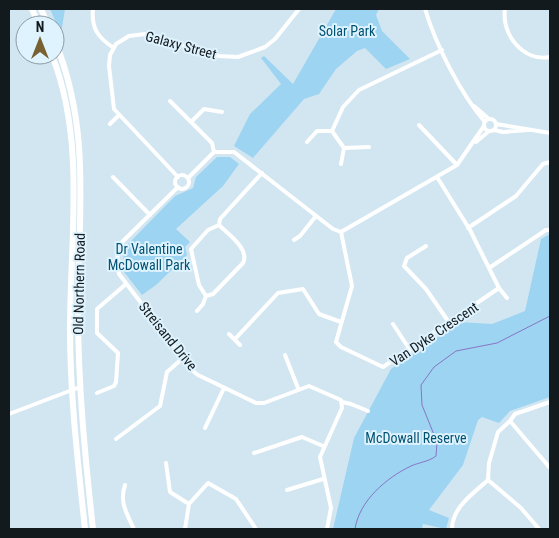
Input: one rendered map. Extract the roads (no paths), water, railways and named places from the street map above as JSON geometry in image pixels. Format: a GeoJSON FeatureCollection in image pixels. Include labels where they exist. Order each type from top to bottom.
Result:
{"type":"FeatureCollection","features":[{"type":"Feature","properties":{"kind":"highway","name":"Old Northern Road"},"geometry":{"type":"LineString","coordinates":[[55,65],[66,104],[73,148],[70,324],[72,390],[85,529]]}},
{"type":"Feature","properties":{"kind":"highway","name":"Old Northern Road"},"geometry":{"type":"LineString","coordinates":[[63,65],[73,97],[82,167],[78,308],[80,386],[93,529]]}},
{"type":"Feature","properties":{"kind":"street"},"geometry":{"type":"LineString","coordinates":[[94,9],[93,26],[97,35],[114,48],[109,66],[112,106],[118,116],[178,177]]}},
{"type":"Feature","properties":{"kind":"street","name":"Galaxy Street"},"geometry":{"type":"LineString","coordinates":[[114,48],[129,36],[145,34],[219,56],[238,57],[265,48],[275,39],[299,9]]}},
{"type":"Feature","properties":{"kind":"street"},"geometry":{"type":"LineString","coordinates":[[425,9],[442,50],[468,101],[492,130]]}},
{"type":"Feature","properties":{"kind":"street"},"geometry":{"type":"LineString","coordinates":[[505,9],[506,30],[514,42],[534,58],[550,57]]}},
{"type":"Feature","properties":{"kind":"street"},"geometry":{"type":"LineString","coordinates":[[332,131],[343,107],[359,90],[442,50]]}},
{"type":"Feature","properties":{"kind":"street"},"geometry":{"type":"LineString","coordinates":[[170,101],[212,143],[214,152],[234,152],[333,229],[341,232],[438,178],[457,165],[472,146],[486,122],[493,119],[496,124],[504,127],[550,133]]}},
{"type":"Feature","properties":{"kind":"street"},"geometry":{"type":"LineString","coordinates":[[191,122],[204,110],[222,112]]}},
{"type":"Feature","properties":{"kind":"street"},"geometry":{"type":"LineString","coordinates":[[110,124],[118,116]]}},
{"type":"Feature","properties":{"kind":"street"},"geometry":{"type":"LineString","coordinates":[[472,146],[492,130],[496,124]]}},
{"type":"Feature","properties":{"kind":"street"},"geometry":{"type":"LineString","coordinates":[[419,125],[457,165]]}},
{"type":"Feature","properties":{"kind":"street"},"geometry":{"type":"LineString","coordinates":[[492,130],[536,130]]}},
{"type":"Feature","properties":{"kind":"street"},"geometry":{"type":"LineString","coordinates":[[307,142],[318,131],[332,131]]}},
{"type":"Feature","properties":{"kind":"street"},"geometry":{"type":"LineString","coordinates":[[332,131],[344,148],[341,164]]}},
{"type":"Feature","properties":{"kind":"street"},"geometry":{"type":"LineString","coordinates":[[344,148],[369,147]]}},
{"type":"Feature","properties":{"kind":"street","name":"Streisand Drive"},"geometry":{"type":"LineString","coordinates":[[214,152],[188,178],[190,182],[187,187],[182,189],[178,187],[117,248],[118,270],[126,284],[193,371],[224,388],[252,402],[260,403],[298,388],[314,386],[342,402],[368,411]]}},
{"type":"Feature","properties":{"kind":"street"},"geometry":{"type":"LineString","coordinates":[[468,228],[516,196],[543,164],[550,162]]}},
{"type":"Feature","properties":{"kind":"street"},"geometry":{"type":"LineString","coordinates":[[219,225],[220,219],[262,173]]}},
{"type":"Feature","properties":{"kind":"street"},"geometry":{"type":"LineString","coordinates":[[178,187],[175,182],[178,177],[184,175],[188,178]]}},
{"type":"Feature","properties":{"kind":"street"},"geometry":{"type":"LineString","coordinates":[[114,177],[150,215]]}},
{"type":"Feature","properties":{"kind":"street"},"geometry":{"type":"LineString","coordinates":[[438,178],[468,228],[499,288],[508,298]]}},
{"type":"Feature","properties":{"kind":"street"},"geometry":{"type":"LineString","coordinates":[[294,240],[300,236],[316,216]]}},
{"type":"Feature","properties":{"kind":"street"},"geometry":{"type":"LineString","coordinates":[[197,311],[203,304],[206,296],[216,292],[244,263],[246,257],[244,250],[219,225]]}},
{"type":"Feature","properties":{"kind":"street"},"geometry":{"type":"LineString","coordinates":[[206,296],[199,285],[191,249],[208,230],[219,225]]}},
{"type":"Feature","properties":{"kind":"street"},"geometry":{"type":"LineString","coordinates":[[490,268],[546,230],[550,230]]}},
{"type":"Feature","properties":{"kind":"street","name":"Van Dyke Crescent"},"geometry":{"type":"LineString","coordinates":[[341,232],[352,283],[336,339],[337,344],[381,367],[389,365],[446,326],[448,321],[453,321],[499,288]]}},
{"type":"Feature","properties":{"kind":"street"},"geometry":{"type":"LineString","coordinates":[[426,246],[407,258],[404,266],[426,289],[448,321]]}},
{"type":"Feature","properties":{"kind":"street"},"geometry":{"type":"LineString","coordinates":[[97,393],[114,386],[119,356],[117,350],[97,334],[97,309],[126,284]]}},
{"type":"Feature","properties":{"kind":"street"},"geometry":{"type":"LineString","coordinates":[[235,339],[282,291],[303,289],[319,314],[341,322]]}},
{"type":"Feature","properties":{"kind":"street"},"geometry":{"type":"LineString","coordinates":[[393,324],[410,350]]}},
{"type":"Feature","properties":{"kind":"street"},"geometry":{"type":"LineString","coordinates":[[230,334],[240,345]]}},
{"type":"Feature","properties":{"kind":"street"},"geometry":{"type":"LineString","coordinates":[[285,355],[298,388]]}},
{"type":"Feature","properties":{"kind":"street"},"geometry":{"type":"LineString","coordinates":[[116,439],[160,406],[163,400],[165,375],[183,358]]}},
{"type":"Feature","properties":{"kind":"street"},"geometry":{"type":"LineString","coordinates":[[9,414],[80,386]]}},
{"type":"Feature","properties":{"kind":"street"},"geometry":{"type":"LineString","coordinates":[[205,428],[224,388]]}},
{"type":"Feature","properties":{"kind":"street"},"geometry":{"type":"LineString","coordinates":[[327,529],[330,508],[320,460],[323,446],[342,408],[342,402]]}},
{"type":"Feature","properties":{"kind":"street"},"geometry":{"type":"LineString","coordinates":[[452,529],[456,515],[472,492],[488,480],[489,463],[498,432],[515,414],[550,402]]}},
{"type":"Feature","properties":{"kind":"street"},"geometry":{"type":"LineString","coordinates":[[510,421],[550,468]]}},
{"type":"Feature","properties":{"kind":"street"},"geometry":{"type":"LineString","coordinates":[[254,453],[302,437],[323,446]]}},
{"type":"Feature","properties":{"kind":"street"},"geometry":{"type":"LineString","coordinates":[[166,463],[170,492],[189,504]]}},
{"type":"Feature","properties":{"kind":"street"},"geometry":{"type":"LineString","coordinates":[[287,490],[323,479]]}},
{"type":"Feature","properties":{"kind":"street"},"geometry":{"type":"LineString","coordinates":[[488,480],[521,508],[539,529]]}},
{"type":"Feature","properties":{"kind":"street"},"geometry":{"type":"LineString","coordinates":[[124,484],[122,503],[134,529]]}},
{"type":"Feature","properties":{"kind":"street"},"geometry":{"type":"LineString","coordinates":[[185,529],[189,504],[204,486],[211,484],[236,500],[256,529]]}},
{"type":"Feature","properties":{"kind":"waterway"},"geometry":{"type":"LineString","coordinates":[[355,529],[362,509],[383,484],[411,466],[436,456],[437,442],[422,405],[421,385],[434,367],[456,351],[497,343],[550,316]]}},
{"type":"Feature","properties":{"kind":"park label","name":"Solar Park"},"geometry":{"type":"Point","coordinates":[347,31]}},
{"type":"Feature","properties":{"kind":"park label","name":"Dr Valentine McDowall Park"},"geometry":{"type":"Point","coordinates":[149,258]}},
{"type":"Feature","properties":{"kind":"park label","name":"McDowall Reserve"},"geometry":{"type":"Point","coordinates":[416,438]}}]}
